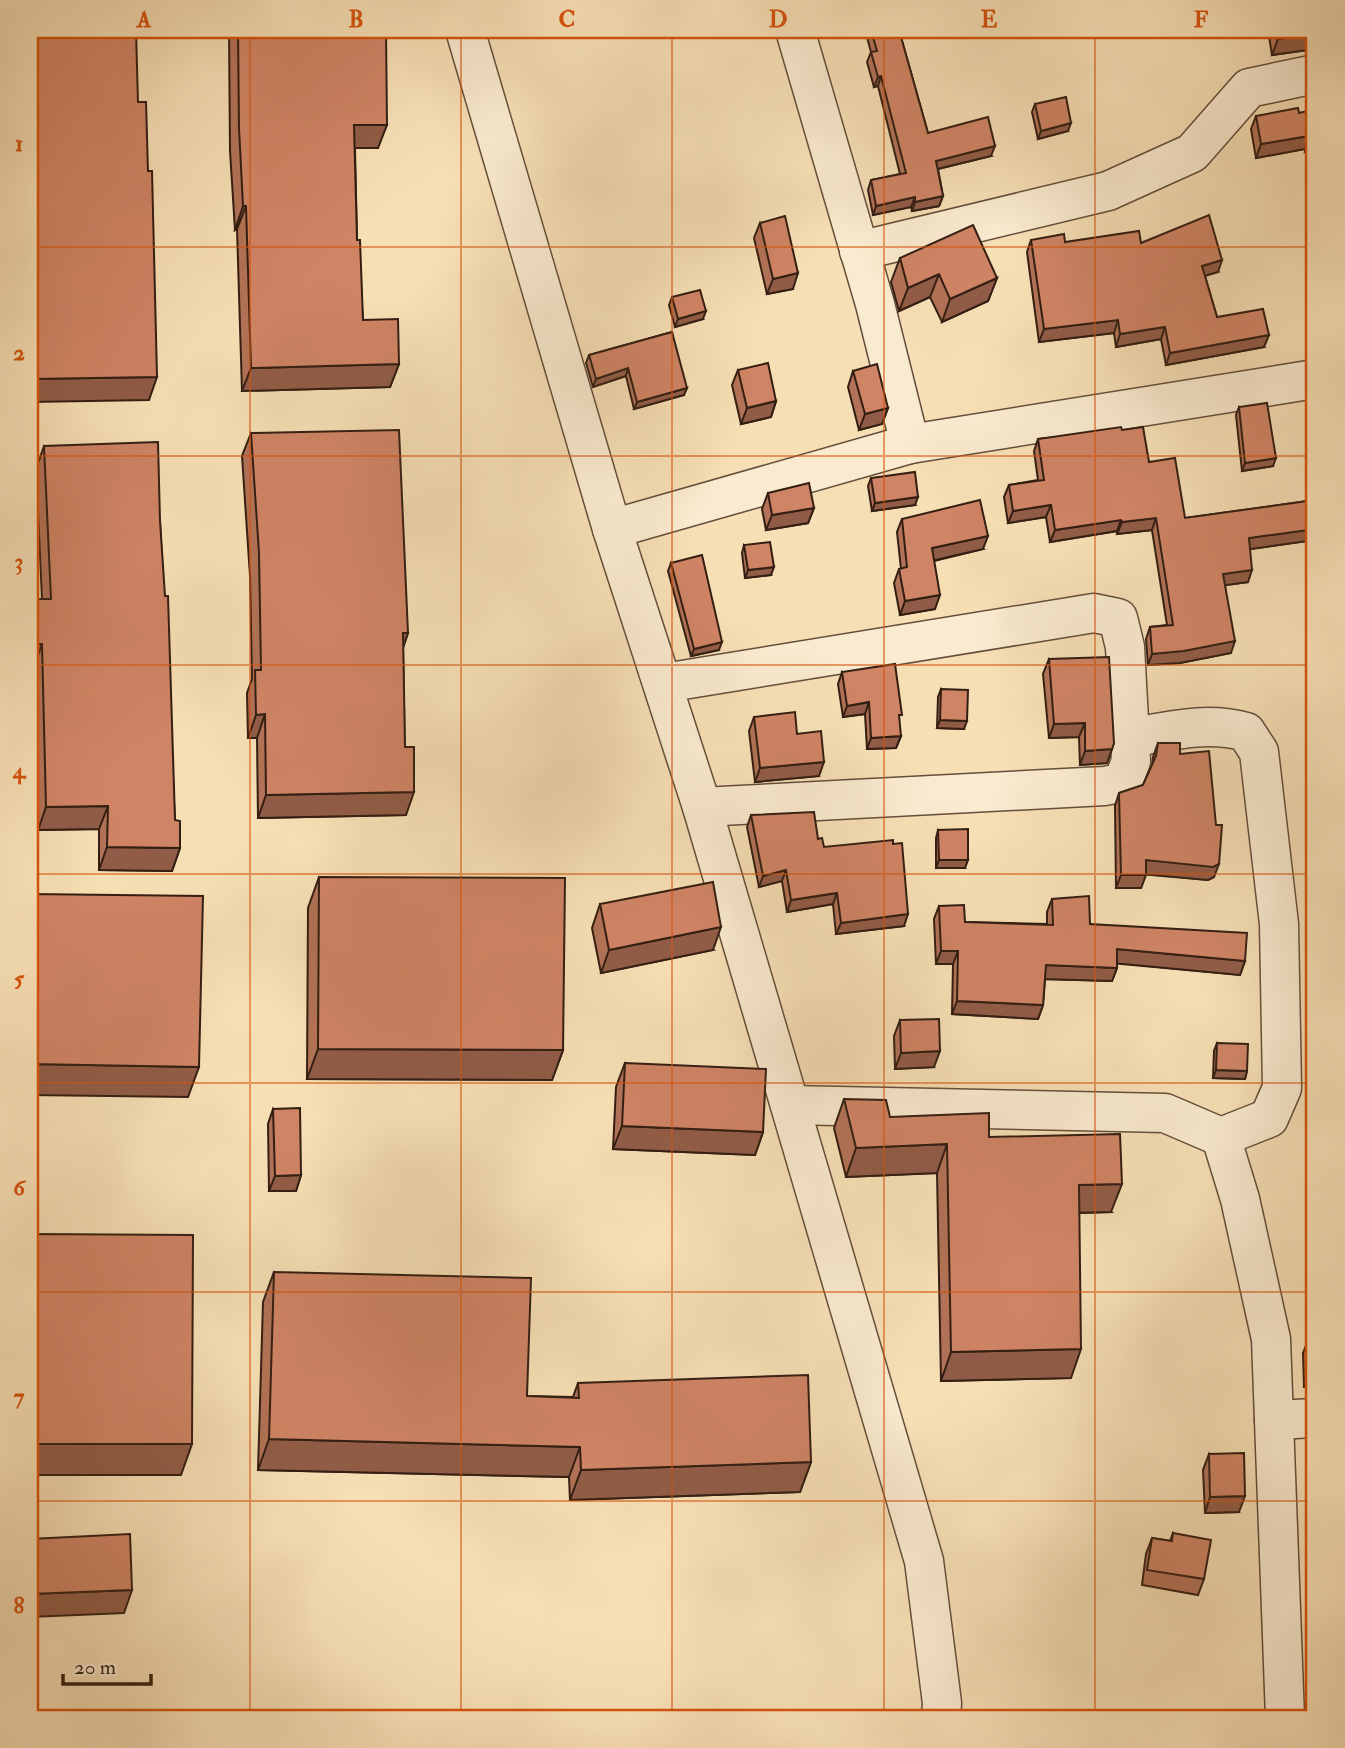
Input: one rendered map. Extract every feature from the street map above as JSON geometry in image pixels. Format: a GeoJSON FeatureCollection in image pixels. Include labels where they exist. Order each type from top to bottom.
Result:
{"type":"FeatureCollection","features":[{"type":"Feature","properties":{"kind":"street"},"geometry":{"type":"LineString","coordinates":[[465,30],[612,529],[702,807],[924,1561],[942,1703],[941,1718]]}},
{"type":"Feature","properties":{"kind":"street"},"geometry":{"type":"LineString","coordinates":[[795,30],[859,251],[910,444]]}},
{"type":"Feature","properties":{"kind":"street"},"geometry":{"type":"LineString","coordinates":[[859,251],[1108,191],[1192,153],[1249,88],[1315,74]]}},
{"type":"Feature","properties":{"kind":"street"},"geometry":{"type":"LineString","coordinates":[[612,529],[910,444],[1315,379]]}},
{"type":"Feature","properties":{"kind":"street"},"geometry":{"type":"LineString","coordinates":[[664,683],[1094,613],[1118,618],[1125,647],[1131,761],[1123,782],[1105,786],[702,807]]}},
{"type":"Feature","properties":{"kind":"street"},"geometry":{"type":"LineString","coordinates":[[790,1105],[1165,1113],[1221,1137],[1269,1118],[1299,1083],[1259,752],[1246,732],[1224,726],[1195,726],[1130,738]]}},
{"type":"Feature","properties":{"kind":"street"},"geometry":{"type":"LineString","coordinates":[[1221,1137],[1240,1199],[1271,1339],[1285,1718]]}},
{"type":"Feature","properties":{"kind":"street"},"geometry":{"type":"LineString","coordinates":[[1274,1420],[1315,1418]]}},
{"type":"Feature","properties":{"kind":"building"},"geometry":{"type":"Polygon","coordinates":[[[30,30],[136,30],[138,102],[146,102],[148,171],[152,171],[157,377],[30,379],[30,30]]]}},
{"type":"Feature","properties":{"kind":"building"},"geometry":{"type":"Polygon","coordinates":[[[238,30],[386,30],[387,125],[354,125],[357,240],[360,240],[363,320],[398,319],[399,364],[251,368],[246,206],[243,206],[239,128],[238,30]]]}},
{"type":"Feature","properties":{"kind":"building"},"geometry":{"type":"Polygon","coordinates":[[[871,30],[899,30],[928,133],[988,117],[995,146],[936,161],[943,196],[915,202],[915,197],[876,206],[871,180],[906,173],[881,76],[878,77],[871,52],[877,51],[871,30]]]}},
{"type":"Feature","properties":{"kind":"building"},"geometry":{"type":"Polygon","coordinates":[[[1277,30],[1312,30],[1312,34],[1278,39],[1277,30]]]}},
{"type":"Feature","properties":{"kind":"building"},"geometry":{"type":"Polygon","coordinates":[[[1066,97],[1071,123],[1041,131],[1035,104],[1066,97]]]}},
{"type":"Feature","properties":{"kind":"building"},"geometry":{"type":"Polygon","coordinates":[[[1298,108],[1299,113],[1315,109],[1315,138],[1310,139],[1309,136],[1261,144],[1256,116],[1298,108]]]}},
{"type":"Feature","properties":{"kind":"building"},"geometry":{"type":"Polygon","coordinates":[[[1209,215],[1222,260],[1202,266],[1217,317],[1263,309],[1269,335],[1170,353],[1165,327],[1120,334],[1118,320],[1044,329],[1031,240],[1064,234],[1065,242],[1139,231],[1141,243],[1209,215]]]}},
{"type":"Feature","properties":{"kind":"building"},"geometry":{"type":"Polygon","coordinates":[[[785,216],[798,273],[773,279],[760,223],[785,216]]]}},
{"type":"Feature","properties":{"kind":"building"},"geometry":{"type":"Polygon","coordinates":[[[973,225],[997,278],[950,299],[939,274],[908,288],[900,258],[973,225]]]}},
{"type":"Feature","properties":{"kind":"building"},"geometry":{"type":"Polygon","coordinates":[[[700,290],[706,311],[678,319],[672,297],[700,290]]]}},
{"type":"Feature","properties":{"kind":"building"},"geometry":{"type":"Polygon","coordinates":[[[672,332],[687,388],[637,402],[628,368],[596,379],[589,355],[672,332]]]}},
{"type":"Feature","properties":{"kind":"building"},"geometry":{"type":"Polygon","coordinates":[[[768,363],[776,401],[747,408],[738,370],[768,363]]]}},
{"type":"Feature","properties":{"kind":"building"},"geometry":{"type":"Polygon","coordinates":[[[877,364],[888,408],[865,414],[853,371],[877,364]]]}},
{"type":"Feature","properties":{"kind":"building"},"geometry":{"type":"Polygon","coordinates":[[[1267,403],[1276,458],[1245,463],[1239,407],[1267,403]]]}},
{"type":"Feature","properties":{"kind":"building"},"geometry":{"type":"Polygon","coordinates":[[[1121,427],[1122,430],[1143,427],[1149,462],[1175,458],[1185,518],[1315,500],[1315,529],[1249,538],[1252,570],[1223,574],[1235,641],[1152,654],[1150,627],[1173,625],[1156,518],[1121,520],[1055,530],[1051,505],[1013,511],[1009,485],[1044,480],[1038,439],[1121,427]]]}},
{"type":"Feature","properties":{"kind":"building"},"geometry":{"type":"Polygon","coordinates":[[[399,430],[408,633],[403,633],[405,747],[414,747],[414,792],[266,795],[265,714],[256,715],[255,670],[261,670],[259,553],[251,433],[399,430]]]}},
{"type":"Feature","properties":{"kind":"building"},"geometry":{"type":"Polygon","coordinates":[[[158,442],[160,521],[165,596],[168,596],[175,820],[180,821],[180,848],[107,847],[108,806],[46,807],[42,644],[30,644],[30,599],[51,599],[44,446],[158,442]]]}},
{"type":"Feature","properties":{"kind":"building"},"geometry":{"type":"Polygon","coordinates":[[[915,472],[918,497],[875,503],[871,478],[915,472]]]}},
{"type":"Feature","properties":{"kind":"building"},"geometry":{"type":"Polygon","coordinates":[[[809,483],[814,508],[772,515],[768,493],[809,483]]]}},
{"type":"Feature","properties":{"kind":"building"},"geometry":{"type":"Polygon","coordinates":[[[980,500],[988,536],[932,548],[940,595],[905,601],[899,569],[907,567],[902,519],[980,500]]]}},
{"type":"Feature","properties":{"kind":"building"},"geometry":{"type":"Polygon","coordinates":[[[770,542],[774,567],[748,570],[744,545],[770,542]]]}},
{"type":"Feature","properties":{"kind":"building"},"geometry":{"type":"Polygon","coordinates":[[[702,555],[722,642],[694,649],[671,563],[702,555]]]}},
{"type":"Feature","properties":{"kind":"building"},"geometry":{"type":"Polygon","coordinates":[[[1109,657],[1114,743],[1112,749],[1085,751],[1085,723],[1054,724],[1049,659],[1109,657]]]}},
{"type":"Feature","properties":{"kind":"building"},"geometry":{"type":"Polygon","coordinates":[[[895,664],[902,715],[899,715],[901,736],[871,738],[869,702],[847,706],[842,672],[895,664]]]}},
{"type":"Feature","properties":{"kind":"building"},"geometry":{"type":"Polygon","coordinates":[[[941,689],[968,690],[967,721],[940,720],[941,689]]]}},
{"type":"Feature","properties":{"kind":"building"},"geometry":{"type":"Polygon","coordinates":[[[795,712],[797,734],[821,731],[824,762],[760,768],[754,717],[795,712]]]}},
{"type":"Feature","properties":{"kind":"building"},"geometry":{"type":"Polygon","coordinates":[[[1158,743],[1180,743],[1180,754],[1209,751],[1216,825],[1222,825],[1219,864],[1213,867],[1146,860],[1146,875],[1121,875],[1119,793],[1143,785],[1156,756],[1158,743]]]}},
{"type":"Feature","properties":{"kind":"building"},"geometry":{"type":"Polygon","coordinates":[[[814,812],[818,839],[822,838],[824,847],[893,840],[893,844],[902,843],[908,914],[841,923],[837,893],[791,900],[786,870],[763,876],[751,815],[814,812]]]}},
{"type":"Feature","properties":{"kind":"building"},"geometry":{"type":"Polygon","coordinates":[[[968,829],[968,860],[939,860],[938,830],[968,829]]]}},
{"type":"Feature","properties":{"kind":"building"},"geometry":{"type":"Polygon","coordinates":[[[319,877],[565,878],[563,1050],[318,1049],[319,877]]]}},
{"type":"Feature","properties":{"kind":"building"},"geometry":{"type":"Polygon","coordinates":[[[713,882],[721,927],[609,950],[600,904],[713,882]]]}},
{"type":"Feature","properties":{"kind":"building"},"geometry":{"type":"Polygon","coordinates":[[[30,894],[203,896],[199,1067],[30,1064],[30,894]]]}},
{"type":"Feature","properties":{"kind":"building"},"geometry":{"type":"Polygon","coordinates":[[[1089,896],[1090,924],[1247,933],[1245,961],[1117,949],[1117,968],[1046,965],[1043,1005],[957,1001],[958,951],[941,951],[939,906],[964,905],[965,922],[1053,925],[1052,899],[1089,896]]]}},
{"type":"Feature","properties":{"kind":"building"},"geometry":{"type":"Polygon","coordinates":[[[939,1019],[940,1051],[901,1053],[900,1020],[939,1019]]]}},
{"type":"Feature","properties":{"kind":"building"},"geometry":{"type":"Polygon","coordinates":[[[1217,1043],[1248,1044],[1247,1071],[1216,1070],[1217,1043]]]}},
{"type":"Feature","properties":{"kind":"building"},"geometry":{"type":"Polygon","coordinates":[[[625,1063],[766,1069],[763,1132],[622,1126],[625,1063]]]}},
{"type":"Feature","properties":{"kind":"building"},"geometry":{"type":"Polygon","coordinates":[[[844,1099],[886,1100],[890,1117],[989,1113],[989,1137],[1120,1134],[1122,1184],[1079,1185],[1081,1349],[951,1352],[947,1144],[856,1148],[844,1099]]]}},
{"type":"Feature","properties":{"kind":"building"},"geometry":{"type":"Polygon","coordinates":[[[300,1108],[301,1175],[275,1176],[273,1109],[300,1108]]]}},
{"type":"Feature","properties":{"kind":"building"},"geometry":{"type":"Polygon","coordinates":[[[30,1234],[193,1235],[192,1444],[30,1444],[30,1234]]]}},
{"type":"Feature","properties":{"kind":"building"},"geometry":{"type":"Polygon","coordinates":[[[274,1272],[531,1278],[527,1396],[579,1398],[578,1383],[808,1375],[811,1462],[581,1470],[580,1447],[269,1439],[274,1272]]]}},
{"type":"Feature","properties":{"kind":"building"},"geometry":{"type":"Polygon","coordinates":[[[1315,1337],[1315,1371],[1310,1372],[1309,1338],[1315,1337]]]}},
{"type":"Feature","properties":{"kind":"building"},"geometry":{"type":"Polygon","coordinates":[[[1244,1453],[1245,1496],[1210,1497],[1209,1454],[1244,1453]]]}},
{"type":"Feature","properties":{"kind":"building"},"geometry":{"type":"Polygon","coordinates":[[[1173,1533],[1211,1540],[1204,1579],[1147,1570],[1152,1538],[1172,1541],[1173,1533]]]}},
{"type":"Feature","properties":{"kind":"building"},"geometry":{"type":"Polygon","coordinates":[[[130,1534],[132,1590],[30,1594],[30,1539],[130,1534]]]}}]}
